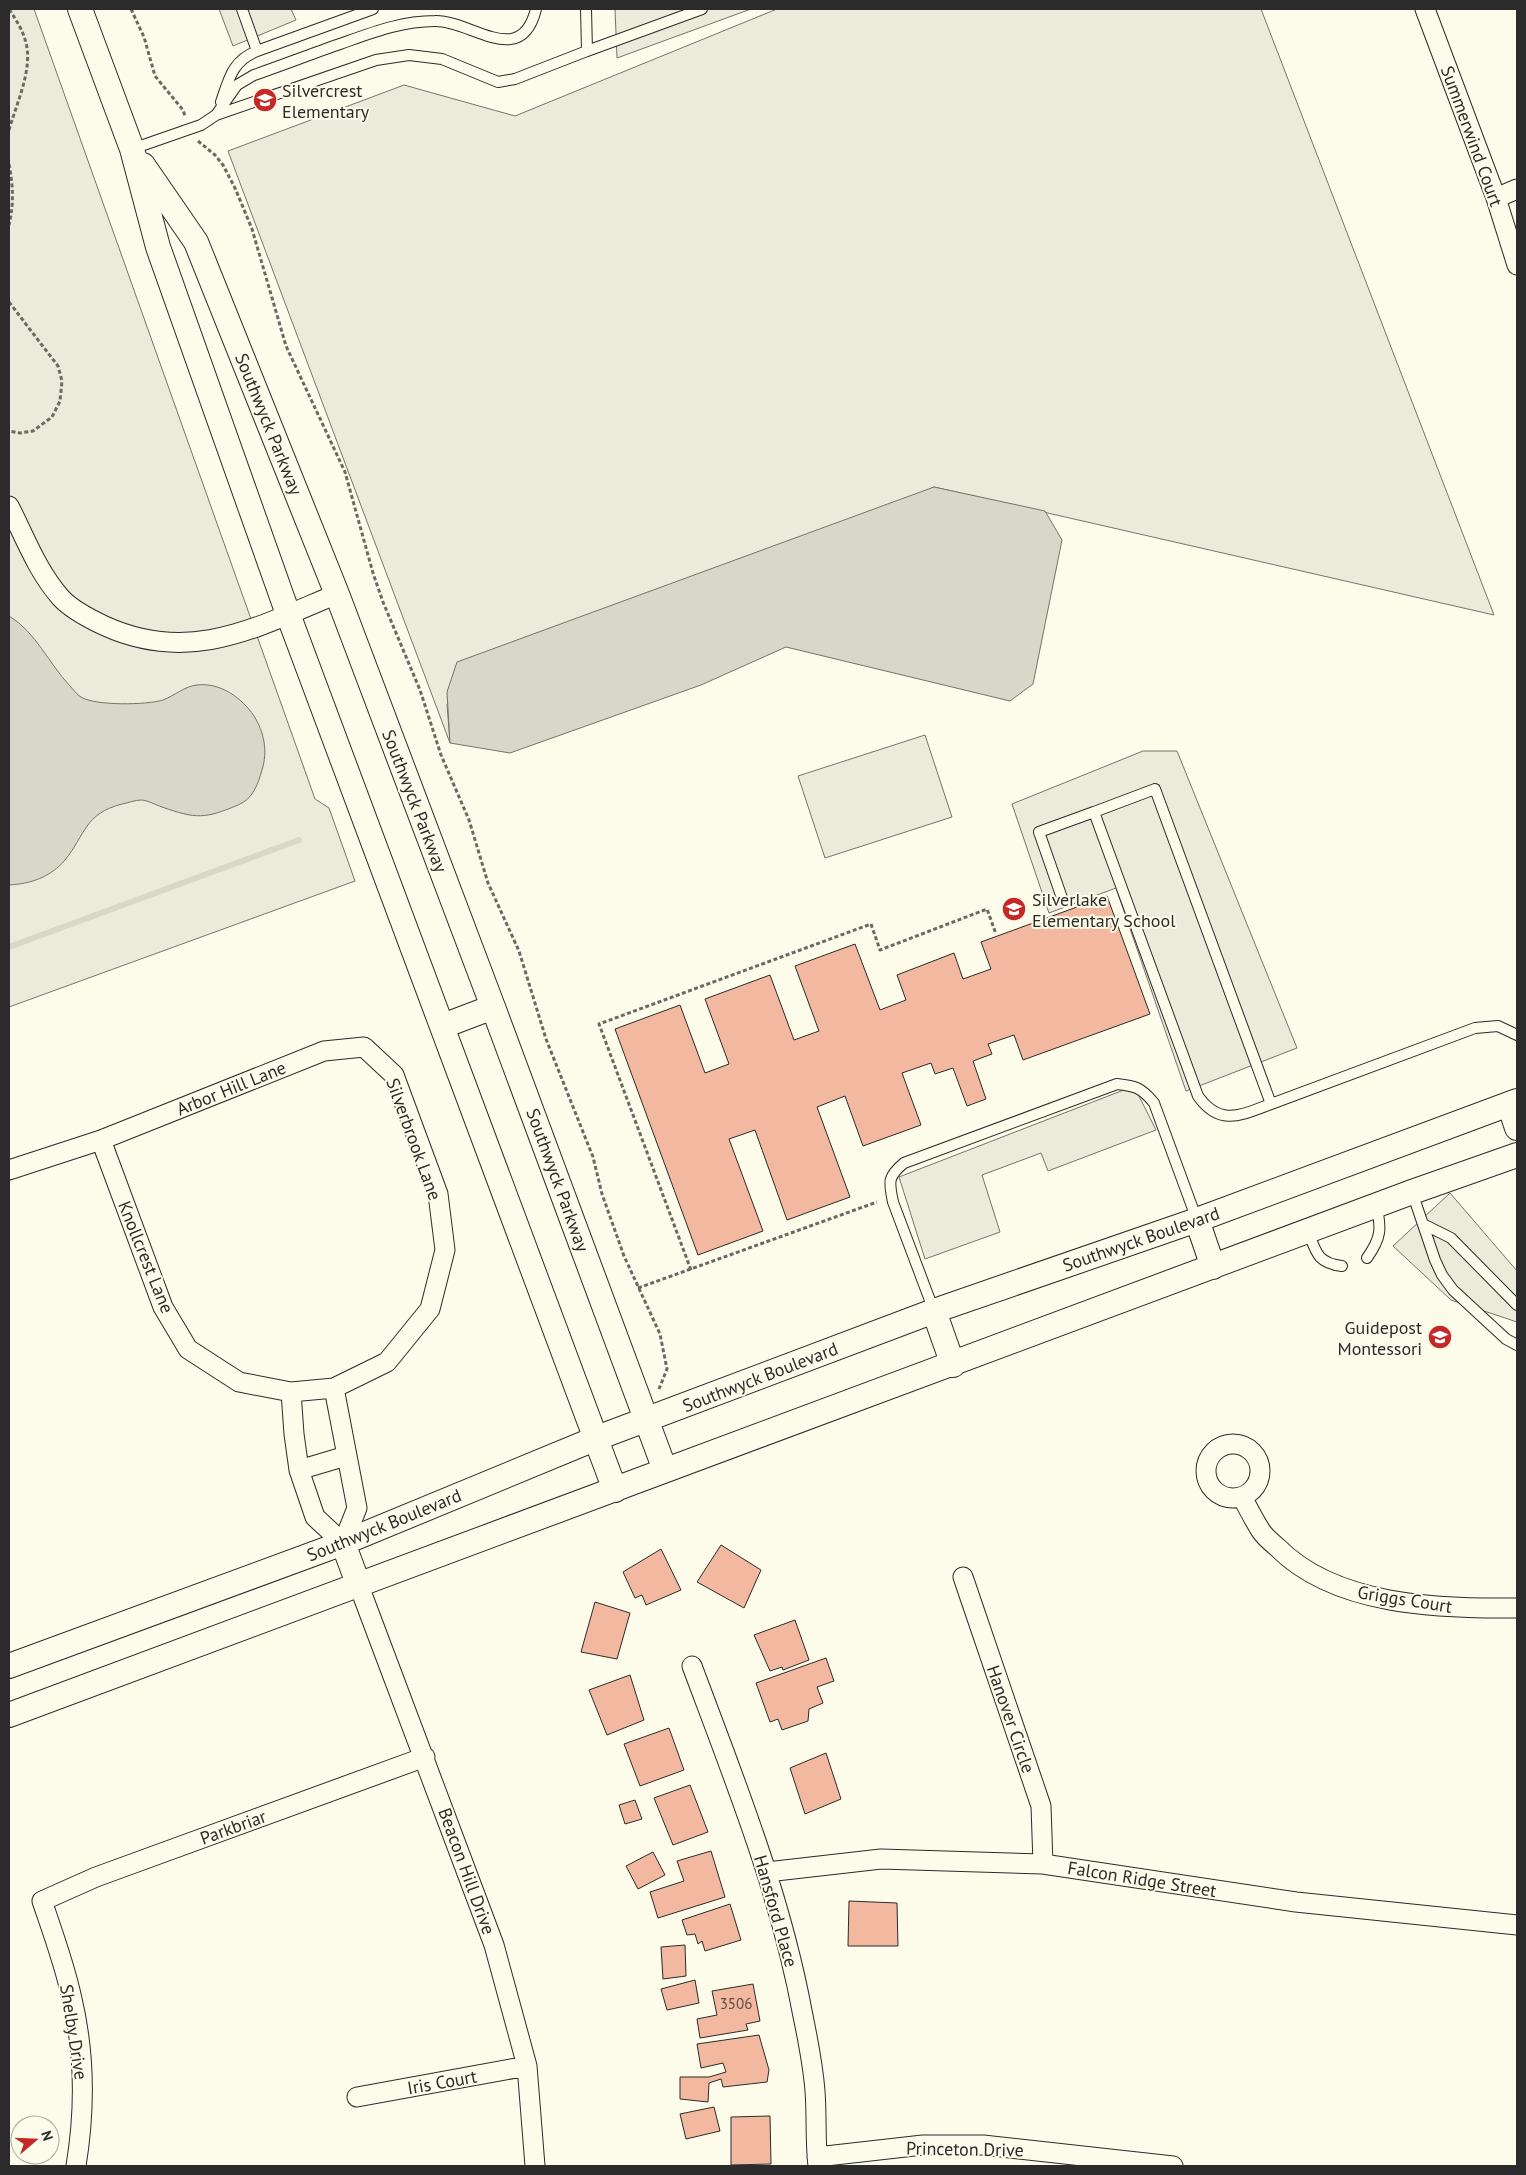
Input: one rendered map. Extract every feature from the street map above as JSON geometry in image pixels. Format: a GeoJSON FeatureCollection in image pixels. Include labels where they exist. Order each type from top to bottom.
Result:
{"type":"FeatureCollection","features":[{"type":"Feature","properties":{"kind":"street","name":"Southwyck Parkway"},"geometry":{"type":"LineString","coordinates":[[80,9],[132,149],[158,247],[288,614],[615,1490]]}},
{"type":"Feature","properties":{"kind":"street","name":"Summerwind Court"},"geometry":{"type":"LineString","coordinates":[[1424,9],[1496,198],[1517,265]]}},
{"type":"Feature","properties":{"kind":"street","name":"Southwyck Parkway"},"geometry":{"type":"LineString","coordinates":[[132,149],[196,242],[337,594],[665,1470]]}},
{"type":"Feature","properties":{"kind":"street"},"geometry":{"type":"LineString","coordinates":[[1496,198],[1517,189]]}},
{"type":"Feature","properties":{"kind":"street"},"geometry":{"type":"LineString","coordinates":[[9,506],[41,571],[62,599],[88,618],[120,633],[152,641],[188,644],[222,639],[337,594]]}},
{"type":"Feature","properties":{"kind":"street"},"geometry":{"type":"LineString","coordinates":[[443,1026],[493,1007]]}},
{"type":"Feature","properties":{"kind":"street","name":"Arbor Hill Lane"},"geometry":{"type":"LineString","coordinates":[[9,1170],[101,1140],[324,1051],[364,1047]]}},
{"type":"Feature","properties":{"kind":"street","name":"Silverbrook Lane"},"geometry":{"type":"LineString","coordinates":[[291,1392],[334,1388],[387,1362],[430,1309],[445,1250],[438,1194],[394,1075],[364,1047]]}},
{"type":"Feature","properties":{"kind":"street"},"geometry":{"type":"LineString","coordinates":[[1513,1102],[1517,1128]]}},
{"type":"Feature","properties":{"kind":"street","name":"Southwyck Boulevard"},"geometry":{"type":"LineString","coordinates":[[9,1666],[343,1543],[597,1438],[934,1311],[1197,1220],[1513,1102]]}},
{"type":"Feature","properties":{"kind":"street","name":"Knollcrest Lane"},"geometry":{"type":"LineString","coordinates":[[101,1140],[163,1306],[188,1349],[240,1382],[291,1392]]}},
{"type":"Feature","properties":{"kind":"street"},"geometry":{"type":"LineString","coordinates":[[9,1715],[1412,1192],[1517,1155]]}},
{"type":"Feature","properties":{"kind":"street"},"geometry":{"type":"LineString","coordinates":[[1197,1220],[1213,1266]]}},
{"type":"Feature","properties":{"kind":"street"},"geometry":{"type":"LineString","coordinates":[[934,1311],[953,1364]]}},
{"type":"Feature","properties":{"kind":"street"},"geometry":{"type":"LineString","coordinates":[[334,1388],[357,1508],[343,1543]]}},
{"type":"Feature","properties":{"kind":"street"},"geometry":{"type":"LineString","coordinates":[[291,1392],[299,1470],[314,1518],[343,1543],[359,1586]]}},
{"type":"Feature","properties":{"kind":"street"},"geometry":{"type":"LineString","coordinates":[[299,1470],[346,1456]]}},
{"type":"Feature","properties":{"kind":"street","name":"Griggs Court"},"geometry":{"type":"LineString","coordinates":[[1242,1497],[1261,1531],[1288,1558],[1320,1579],[1354,1593],[1391,1600],[1473,1609],[1517,1608]]}},
{"type":"Feature","properties":{"kind":"street","name":"Hanover Circle"},"geometry":{"type":"LineString","coordinates":[[963,1577],[1041,1806],[1043,1864]]}},
{"type":"Feature","properties":{"kind":"street","name":"Beacon Hill Drive"},"geometry":{"type":"LineString","coordinates":[[359,1586],[425,1757],[494,1945],[527,2066],[535,2166]]}},
{"type":"Feature","properties":{"kind":"street","name":"Hansford Place"},"geometry":{"type":"LineString","coordinates":[[692,1666],[767,1872],[788,1946],[804,2016],[815,2090],[817,2162]]}},
{"type":"Feature","properties":{"kind":"street","name":"Parkbriar"},"geometry":{"type":"LineString","coordinates":[[42,1901],[96,1877],[425,1757]]}},
{"type":"Feature","properties":{"kind":"street","name":"Falcon Ridge Street"},"geometry":{"type":"LineString","coordinates":[[767,1872],[881,1859],[1043,1864],[1296,1902],[1517,1925]]}},
{"type":"Feature","properties":{"kind":"street","name":"Shelby Drive"},"geometry":{"type":"LineString","coordinates":[[42,1901],[73,2000],[79,2040],[83,2084],[82,2129],[76,2166]]}},
{"type":"Feature","properties":{"kind":"street","name":"Iris Court"},"geometry":{"type":"LineString","coordinates":[[357,2097],[527,2066]]}},
{"type":"Feature","properties":{"kind":"street","name":"Princeton Drive"},"geometry":{"type":"LineString","coordinates":[[817,2162],[923,2145],[983,2145],[1174,2166]]}},
{"type":"Feature","properties":{"kind":"lane"},"geometry":{"type":"LineString","coordinates":[[242,9],[257,51]]}},
{"type":"Feature","properties":{"kind":"lane"},"geometry":{"type":"LineString","coordinates":[[216,115],[230,75],[240,59],[257,51],[373,9]]}},
{"type":"Feature","properties":{"kind":"lane"},"geometry":{"type":"LineString","coordinates":[[216,115],[237,85],[254,75],[383,28],[414,21],[442,20],[501,40],[516,38],[525,32],[534,20],[536,9]]}},
{"type":"Feature","properties":{"kind":"lane"},"geometry":{"type":"LineString","coordinates":[[586,9],[587,51]]}},
{"type":"Feature","properties":{"kind":"lane"},"geometry":{"type":"LineString","coordinates":[[132,149],[201,125],[216,115],[376,60],[409,55],[442,59],[498,82],[515,78],[702,9]]}},
{"type":"Feature","properties":{"kind":"lane"},"geometry":{"type":"LineString","coordinates":[[1062,898],[1039,832],[1155,789],[1270,1104]]}},
{"type":"Feature","properties":{"kind":"lane"},"geometry":{"type":"LineString","coordinates":[[1094,812],[1198,1096],[1206,1108],[1218,1115],[1230,1116],[1270,1104],[1476,1028],[1498,1026],[1517,1035]]}},
{"type":"Feature","properties":{"kind":"lane"},"geometry":{"type":"LineString","coordinates":[[934,1311],[892,1197],[889,1184],[892,1173],[904,1164],[1116,1084],[1134,1086],[1145,1092],[1154,1102],[1197,1220]]}},
{"type":"Feature","properties":{"kind":"lane"},"geometry":{"type":"LineString","coordinates":[[1412,1192],[1442,1275],[1453,1290],[1506,1339],[1517,1345]]}},
{"type":"Feature","properties":{"kind":"lane"},"geometry":{"type":"LineString","coordinates":[[1367,1258],[1380,1234],[1380,1222],[1376,1206]]}},
{"type":"Feature","properties":{"kind":"lane"},"geometry":{"type":"LineString","coordinates":[[1423,1224],[1451,1238],[1517,1305]]}},
{"type":"Feature","properties":{"kind":"lane"},"geometry":{"type":"LineString","coordinates":[[1308,1231],[1318,1256],[1331,1265],[1342,1266]]}},
{"type":"Feature","properties":{"kind":"path"},"geometry":{"type":"LineString","coordinates":[[9,9],[24,36],[28,64],[9,130]]}},
{"type":"Feature","properties":{"kind":"path"},"geometry":{"type":"LineString","coordinates":[[131,9],[144,37],[155,76],[183,110],[198,142],[215,155],[223,165],[252,230],[286,346],[345,472],[380,595],[420,690],[441,755],[469,820],[488,883],[519,951],[546,1039],[593,1157],[602,1194],[624,1256],[660,1334],[667,1369],[647,1420]]}},
{"type":"Feature","properties":{"kind":"path"},"geometry":{"type":"LineString","coordinates":[[9,164],[13,186],[9,226]]}},
{"type":"Feature","properties":{"kind":"path"},"geometry":{"type":"LineString","coordinates":[[9,302],[58,366],[62,381],[60,401],[52,417],[33,431],[20,433],[9,431]]}},
{"type":"Feature","properties":{"kind":"path"},"geometry":{"type":"LineString","coordinates":[[691,1270],[599,1024],[871,924],[880,950],[987,909],[996,934]]}},
{"type":"Feature","properties":{"kind":"path"},"geometry":{"type":"LineString","coordinates":[[638,1288],[892,1197]]}},
{"type":"Feature","properties":{"kind":"shaded area"},"geometry":{"type":"Polygon","coordinates":[[[9,9],[34,9],[315,799],[329,808],[355,881],[9,1007],[9,9]]]}},
{"type":"Feature","properties":{"kind":"shaded area"},"geometry":{"type":"Polygon","coordinates":[[[219,9],[291,9],[296,20],[233,46],[219,9]]]}},
{"type":"Feature","properties":{"kind":"shaded area"},"geometry":{"type":"Polygon","coordinates":[[[615,9],[751,9],[617,58],[615,9]]]}},
{"type":"Feature","properties":{"kind":"shaded area"},"geometry":{"type":"Polygon","coordinates":[[[777,9],[1261,9],[1494,615],[934,487],[447,704],[450,743],[228,151],[404,85],[515,116],[777,9]]]}},
{"type":"Feature","properties":{"kind":"shaded area"},"geometry":{"type":"Polygon","coordinates":[[[934,487],[1045,511],[1062,540],[1033,684],[1010,701],[786,647],[701,685],[510,753],[450,743],[447,692],[457,662],[934,487]]]}},
{"type":"Feature","properties":{"kind":"shaded area"},"geometry":{"type":"Polygon","coordinates":[[[9,616],[35,639],[62,677],[77,693],[88,700],[121,704],[155,702],[188,687],[197,685],[214,686],[237,697],[254,716],[264,742],[264,763],[254,791],[248,799],[238,805],[217,813],[200,816],[184,814],[141,800],[110,808],[93,819],[72,851],[53,871],[40,879],[9,885],[9,616]]]}},
{"type":"Feature","properties":{"kind":"shaded area"},"geometry":{"type":"Polygon","coordinates":[[[925,735],[952,817],[825,858],[798,776],[925,735]]]}},
{"type":"Feature","properties":{"kind":"shaded area"},"geometry":{"type":"Polygon","coordinates":[[[1143,751],[1177,751],[1297,1048],[1186,1091],[1116,888],[1049,913],[1012,804],[1143,751]]]}},
{"type":"Feature","properties":{"kind":"shaded area"},"geometry":{"type":"Polygon","coordinates":[[[1134,1086],[1156,1130],[1048,1171],[1041,1153],[982,1175],[1000,1232],[925,1259],[899,1177],[1134,1086]]]}},
{"type":"Feature","properties":{"kind":"shaded area"},"geometry":{"type":"Polygon","coordinates":[[[1450,1193],[1517,1271],[1517,1322],[1451,1300],[1393,1246],[1450,1193]]]}},
{"type":"Feature","properties":{"kind":"building","name":"Silverlake Elementary School"},"geometry":{"type":"Polygon","coordinates":[[[1107,896],[1150,1014],[1023,1060],[1014,1035],[988,1044],[992,1054],[973,1061],[986,1099],[967,1106],[953,1068],[935,1074],[931,1063],[902,1073],[921,1125],[863,1146],[845,1096],[817,1107],[850,1197],[787,1220],[755,1130],[729,1139],[763,1231],[698,1255],[615,1029],[680,1005],[705,1073],[729,1064],[705,999],[770,975],[794,1040],[819,1031],[795,966],[855,944],[880,1010],[906,1000],[897,975],[954,953],[963,979],[991,969],[981,942],[1107,896]]]}},
{"type":"Feature","properties":{"kind":"building"},"geometry":{"type":"Polygon","coordinates":[[[721,1545],[761,1570],[744,1608],[697,1582],[721,1545]]]}},
{"type":"Feature","properties":{"kind":"building"},"geometry":{"type":"Polygon","coordinates":[[[661,1549],[681,1590],[646,1605],[642,1595],[635,1598],[623,1572],[661,1549]]]}},
{"type":"Feature","properties":{"kind":"building"},"geometry":{"type":"Polygon","coordinates":[[[595,1602],[630,1613],[617,1659],[581,1652],[595,1602]]]}},
{"type":"Feature","properties":{"kind":"building"},"geometry":{"type":"Polygon","coordinates":[[[795,1620],[809,1660],[783,1670],[782,1667],[770,1671],[754,1635],[795,1620]]]}},
{"type":"Feature","properties":{"kind":"building"},"geometry":{"type":"Polygon","coordinates":[[[826,1658],[834,1681],[817,1687],[823,1703],[809,1709],[808,1721],[782,1730],[778,1719],[770,1722],[756,1683],[826,1658]]]}},
{"type":"Feature","properties":{"kind":"building"},"geometry":{"type":"Polygon","coordinates":[[[630,1675],[644,1720],[607,1735],[589,1690],[630,1675]]]}},
{"type":"Feature","properties":{"kind":"building"},"geometry":{"type":"Polygon","coordinates":[[[669,1728],[684,1770],[640,1786],[624,1744],[669,1728]]]}},
{"type":"Feature","properties":{"kind":"building"},"geometry":{"type":"Polygon","coordinates":[[[826,1753],[841,1799],[805,1814],[790,1768],[826,1753]]]}},
{"type":"Feature","properties":{"kind":"building"},"geometry":{"type":"Polygon","coordinates":[[[690,1785],[708,1832],[673,1845],[654,1798],[690,1785]]]}},
{"type":"Feature","properties":{"kind":"building"},"geometry":{"type":"Polygon","coordinates":[[[635,1800],[642,1819],[625,1824],[619,1805],[635,1800]]]}},
{"type":"Feature","properties":{"kind":"building"},"geometry":{"type":"Polygon","coordinates":[[[711,1851],[725,1897],[658,1918],[650,1892],[684,1881],[677,1861],[711,1851]]]}},
{"type":"Feature","properties":{"kind":"building"},"geometry":{"type":"Polygon","coordinates":[[[653,1852],[665,1875],[638,1889],[626,1866],[653,1852]]]}},
{"type":"Feature","properties":{"kind":"building"},"geometry":{"type":"Polygon","coordinates":[[[849,1901],[897,1903],[898,1946],[848,1946],[849,1901]]]}},
{"type":"Feature","properties":{"kind":"building"},"geometry":{"type":"Polygon","coordinates":[[[730,1904],[741,1940],[705,1951],[702,1941],[698,1944],[695,1934],[687,1935],[682,1920],[730,1904]]]}},
{"type":"Feature","properties":{"kind":"building"},"geometry":{"type":"Polygon","coordinates":[[[685,1945],[686,1976],[663,1979],[661,1947],[685,1945]]]}},
{"type":"Feature","properties":{"kind":"building"},"geometry":{"type":"Polygon","coordinates":[[[695,1980],[699,2003],[667,2010],[661,1989],[695,1980]]]}},
{"type":"Feature","properties":{"kind":"building"},"geometry":{"type":"Polygon","coordinates":[[[753,1984],[760,2021],[746,2024],[748,2030],[700,2038],[697,2019],[717,2015],[712,1991],[753,1984]]]}},
{"type":"Feature","properties":{"kind":"building"},"geometry":{"type":"Polygon","coordinates":[[[759,2035],[769,2070],[767,2082],[723,2087],[721,2079],[709,2083],[708,2102],[680,2099],[680,2077],[709,2077],[726,2072],[723,2063],[701,2068],[697,2044],[759,2035]]]}},
{"type":"Feature","properties":{"kind":"building"},"geometry":{"type":"Polygon","coordinates":[[[714,2107],[720,2131],[686,2139],[680,2114],[714,2107]]]}},
{"type":"Feature","properties":{"kind":"building"},"geometry":{"type":"Polygon","coordinates":[[[770,2116],[771,2164],[731,2165],[731,2117],[770,2116]]]}},
{"type":"Feature","properties":{"kind":"waterway"},"geometry":{"type":"LineString","coordinates":[[9,947],[299,840]]}},
{"type":"Feature","properties":{"kind":"place","name":"Silvercrest Elementary"},"geometry":{"type":"Point","coordinates":[265,100]}},
{"type":"Feature","properties":{"kind":"place","name":"Silverlake Elementary School"},"geometry":{"type":"Point","coordinates":[1014,909]}},
{"type":"Feature","properties":{"kind":"place","name":"Guidepost Montessori"},"geometry":{"type":"Point","coordinates":[1440,1337]}}]}
